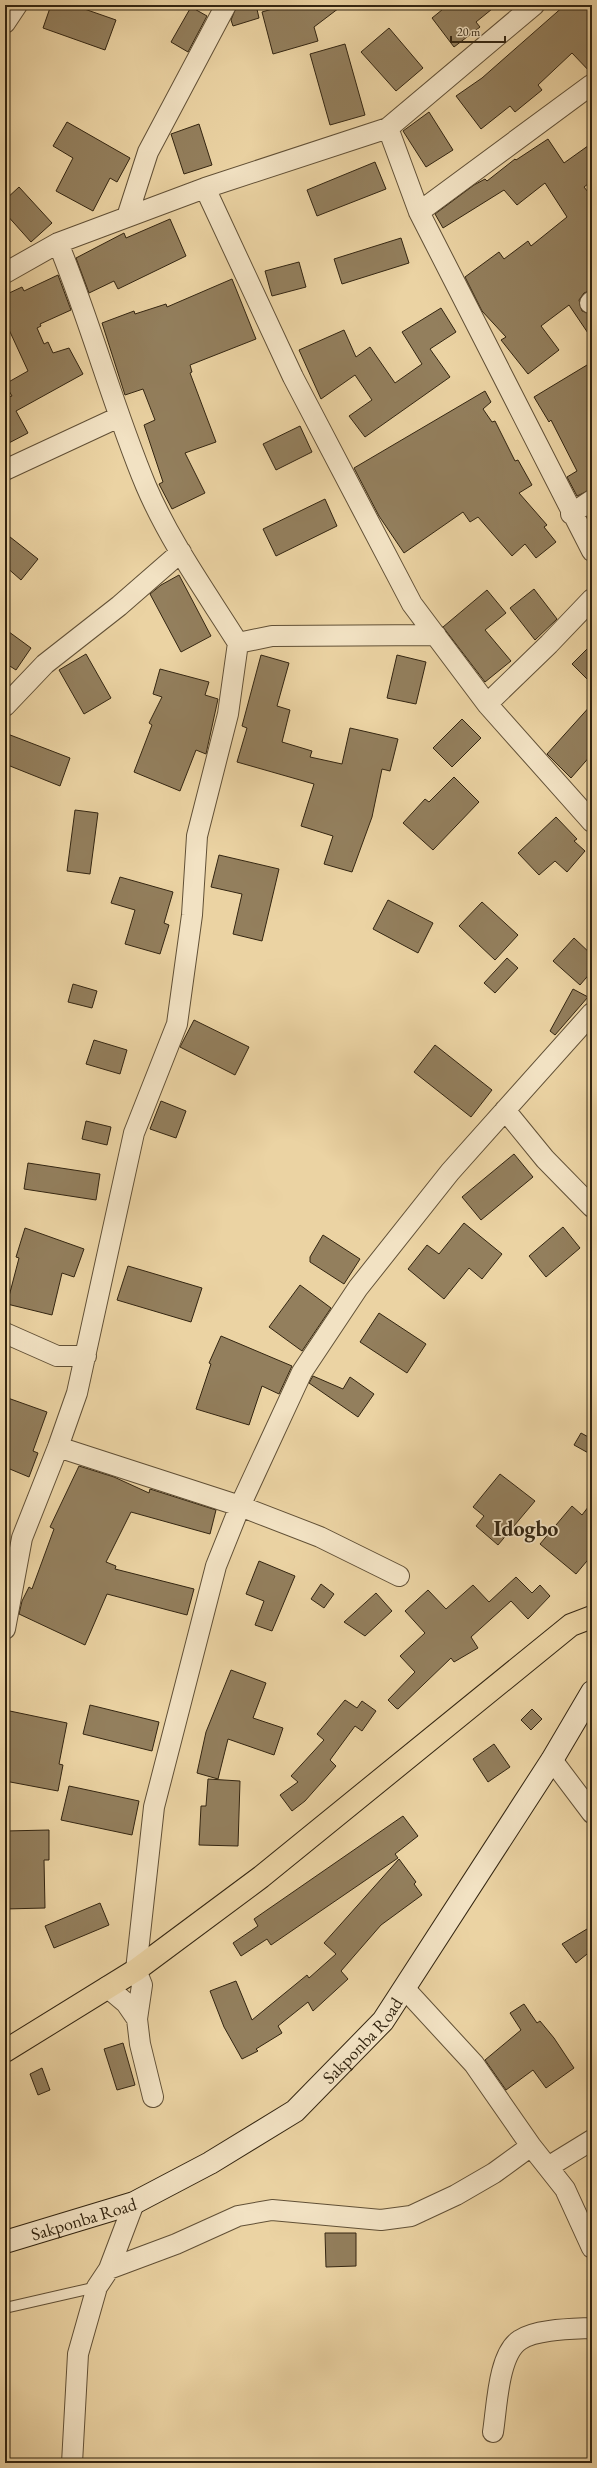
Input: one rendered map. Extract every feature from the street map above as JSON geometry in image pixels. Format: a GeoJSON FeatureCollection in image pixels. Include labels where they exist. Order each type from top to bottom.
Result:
{"type":"FeatureCollection","features":[{"type":"Feature","properties":{"kind":"highway"},"geometry":{"type":"LineString","coordinates":[[5,2051],[136,1970],[261,1877],[571,1625],[592,1617]]}},
{"type":"Feature","properties":{"kind":"main road","name":"Sakponba Road"},"geometry":{"type":"LineString","coordinates":[[5,2242],[134,2203],[210,2164],[295,2111],[384,2021],[552,1760],[592,1692]]}},
{"type":"Feature","properties":{"kind":"street"},"geometry":{"type":"LineString","coordinates":[[5,23],[18,5]]}},
{"type":"Feature","properties":{"kind":"street"},"geometry":{"type":"LineString","coordinates":[[127,217],[148,152],[226,5]]}},
{"type":"Feature","properties":{"kind":"street"},"geometry":{"type":"LineString","coordinates":[[5,273],[58,242],[205,188],[388,128],[534,5]]}},
{"type":"Feature","properties":{"kind":"street"},"geometry":{"type":"LineString","coordinates":[[419,212],[591,85]]}},
{"type":"Feature","properties":{"kind":"street"},"geometry":{"type":"LineString","coordinates":[[388,128],[419,212],[571,514],[592,551]]}},
{"type":"Feature","properties":{"kind":"street"},"geometry":{"type":"LineString","coordinates":[[205,188],[293,377],[412,604],[487,704],[592,822]]}},
{"type":"Feature","properties":{"kind":"street"},"geometry":{"type":"LineString","coordinates":[[5,1629],[22,1538],[58,1448],[77,1394],[134,1133],[177,1024],[192,915],[197,836],[228,714],[238,643],[181,552],[147,488],[119,417],[82,302],[58,242]]}},
{"type":"Feature","properties":{"kind":"street"},"geometry":{"type":"LineString","coordinates":[[5,470],[119,417]]}},
{"type":"Feature","properties":{"kind":"street"},"geometry":{"type":"LineString","coordinates":[[571,514],[592,500]]}},
{"type":"Feature","properties":{"kind":"street"},"geometry":{"type":"LineString","coordinates":[[5,706],[45,664],[119,606],[181,552]]}},
{"type":"Feature","properties":{"kind":"street"},"geometry":{"type":"LineString","coordinates":[[487,704],[549,644],[592,598]]}},
{"type":"Feature","properties":{"kind":"street"},"geometry":{"type":"LineString","coordinates":[[238,643],[272,636],[436,635]]}},
{"type":"Feature","properties":{"kind":"street"},"geometry":{"type":"LineString","coordinates":[[153,2097],[140,2044],[137,2019],[142,1985],[136,1970],[154,1807],[216,1566],[240,1506],[302,1372],[358,1288],[450,1172],[592,1013]]}},
{"type":"Feature","properties":{"kind":"street"},"geometry":{"type":"LineString","coordinates":[[505,1110],[545,1159],[592,1207]]}},
{"type":"Feature","properties":{"kind":"street"},"geometry":{"type":"LineString","coordinates":[[5,1333],[57,1356],[86,1356]]}},
{"type":"Feature","properties":{"kind":"street"},"geometry":{"type":"LineString","coordinates":[[58,1448],[240,1506],[320,1538],[399,1576]]}},
{"type":"Feature","properties":{"kind":"street"},"geometry":{"type":"LineString","coordinates":[[552,1760],[592,1813]]}},
{"type":"Feature","properties":{"kind":"street"},"geometry":{"type":"LineString","coordinates":[[107,1987],[126,2003],[137,2019]]}},
{"type":"Feature","properties":{"kind":"street"},"geometry":{"type":"LineString","coordinates":[[405,1989],[474,2064],[531,2146],[565,2189],[592,2248]]}},
{"type":"Feature","properties":{"kind":"street"},"geometry":{"type":"LineString","coordinates":[[548,2167],[592,2140]]}},
{"type":"Feature","properties":{"kind":"street"},"geometry":{"type":"LineString","coordinates":[[109,2269],[176,2244],[238,2216],[265,2211],[272,2210],[381,2220],[411,2216],[481,2180],[531,2146]]}},
{"type":"Feature","properties":{"kind":"street"},"geometry":{"type":"LineString","coordinates":[[72,2463],[78,2354],[97,2287],[109,2269],[134,2203]]}},
{"type":"Feature","properties":{"kind":"street"},"geometry":{"type":"LineString","coordinates":[[494,2432],[504,2365],[509,2352],[520,2339],[553,2330],[592,2328]]}},
{"type":"Feature","properties":{"kind":"lane"},"geometry":{"type":"LineString","coordinates":[[5,2308],[97,2287]]}},
{"type":"Feature","properties":{"kind":"building"},"geometry":{"type":"Polygon","coordinates":[[[51,5],[73,5],[116,20],[105,50],[43,28],[51,5]]]}},
{"type":"Feature","properties":{"kind":"building"},"geometry":{"type":"Polygon","coordinates":[[[237,5],[256,5],[259,18],[233,26],[231,20],[237,5]]]}},
{"type":"Feature","properties":{"kind":"building"},"geometry":{"type":"Polygon","coordinates":[[[286,5],[343,5],[314,27],[318,41],[273,54],[262,12],[286,5]]]}},
{"type":"Feature","properties":{"kind":"building"},"geometry":{"type":"Polygon","coordinates":[[[448,5],[497,5],[476,22],[480,27],[454,47],[432,18],[448,5]]]}},
{"type":"Feature","properties":{"kind":"building"},"geometry":{"type":"Polygon","coordinates":[[[565,5],[592,5],[592,74],[572,53],[538,85],[542,90],[515,112],[510,106],[481,129],[456,96],[482,78],[565,5]]]}},
{"type":"Feature","properties":{"kind":"building"},"geometry":{"type":"Polygon","coordinates":[[[191,7],[207,16],[188,52],[171,42],[191,7]]]}},
{"type":"Feature","properties":{"kind":"building"},"geometry":{"type":"Polygon","coordinates":[[[389,28],[423,68],[396,91],[361,52],[389,28]]]}},
{"type":"Feature","properties":{"kind":"building"},"geometry":{"type":"Polygon","coordinates":[[[345,44],[365,115],[330,125],[310,54],[345,44]]]}},
{"type":"Feature","properties":{"kind":"building"},"geometry":{"type":"Polygon","coordinates":[[[429,112],[453,150],[426,167],[403,131],[429,112]]]}},
{"type":"Feature","properties":{"kind":"building"},"geometry":{"type":"Polygon","coordinates":[[[67,122],[130,158],[117,182],[110,178],[93,211],[56,191],[73,158],[53,146],[67,122]]]}},
{"type":"Feature","properties":{"kind":"building"},"geometry":{"type":"Polygon","coordinates":[[[199,124],[212,165],[184,174],[171,134],[199,124]]]}},
{"type":"Feature","properties":{"kind":"building"},"geometry":{"type":"Polygon","coordinates":[[[548,139],[564,163],[592,143],[592,181],[584,187],[592,197],[592,290],[584,293],[579,300],[582,311],[592,314],[592,339],[569,305],[541,326],[559,350],[528,374],[501,340],[506,337],[482,311],[465,277],[499,252],[504,259],[528,241],[531,246],[567,217],[545,183],[517,205],[504,190],[443,228],[435,214],[474,185],[485,179],[487,181],[515,159],[516,160],[548,139]]]}},
{"type":"Feature","properties":{"kind":"building"},"geometry":{"type":"Polygon","coordinates":[[[375,162],[386,189],[317,216],[307,190],[375,162]]]}},
{"type":"Feature","properties":{"kind":"building"},"geometry":{"type":"Polygon","coordinates":[[[19,187],[52,223],[31,242],[5,213],[5,200],[19,187]]]}},
{"type":"Feature","properties":{"kind":"building"},"geometry":{"type":"Polygon","coordinates":[[[170,219],[186,256],[118,289],[114,281],[89,293],[76,258],[124,233],[126,238],[170,219]]]}},
{"type":"Feature","properties":{"kind":"building"},"geometry":{"type":"Polygon","coordinates":[[[401,238],[409,263],[342,284],[334,259],[401,238]]]}},
{"type":"Feature","properties":{"kind":"building"},"geometry":{"type":"Polygon","coordinates":[[[299,262],[306,287],[272,296],[265,271],[299,262]]]}},
{"type":"Feature","properties":{"kind":"building"},"geometry":{"type":"Polygon","coordinates":[[[58,275],[71,310],[40,324],[41,326],[37,328],[44,344],[48,342],[53,353],[69,348],[83,374],[16,411],[28,433],[5,445],[5,390],[9,397],[12,396],[5,384],[28,371],[5,321],[5,295],[22,287],[24,291],[58,275]]]}},
{"type":"Feature","properties":{"kind":"building"},"geometry":{"type":"Polygon","coordinates":[[[232,279],[256,339],[190,365],[192,372],[190,373],[216,442],[185,453],[205,493],[172,509],[159,484],[163,482],[144,425],[155,420],[143,389],[125,395],[102,323],[134,311],[135,314],[166,304],[167,307],[232,279]]]}},
{"type":"Feature","properties":{"kind":"building"},"geometry":{"type":"Polygon","coordinates":[[[441,308],[456,332],[430,349],[450,377],[365,437],[349,416],[372,400],[355,375],[321,399],[299,350],[344,330],[356,357],[370,347],[395,383],[422,364],[402,332],[441,308]]]}},
{"type":"Feature","properties":{"kind":"building"},"geometry":{"type":"Polygon","coordinates":[[[592,362],[592,489],[577,496],[567,477],[577,471],[551,420],[549,422],[534,397],[592,362]]]}},
{"type":"Feature","properties":{"kind":"building"},"geometry":{"type":"Polygon","coordinates":[[[485,391],[491,402],[483,409],[492,422],[495,421],[515,461],[518,460],[532,485],[519,493],[547,525],[544,527],[556,542],[536,558],[525,544],[512,556],[478,517],[470,522],[463,512],[404,553],[379,516],[354,468],[485,391]]]}},
{"type":"Feature","properties":{"kind":"building"},"geometry":{"type":"Polygon","coordinates":[[[300,426],[312,452],[276,470],[263,444],[300,426]]]}},
{"type":"Feature","properties":{"kind":"building"},"geometry":{"type":"Polygon","coordinates":[[[325,499],[337,526],[276,556],[263,529],[325,499]]]}},
{"type":"Feature","properties":{"kind":"building"},"geometry":{"type":"Polygon","coordinates":[[[5,533],[38,559],[21,580],[5,566],[5,533]]]}},
{"type":"Feature","properties":{"kind":"building"},"geometry":{"type":"Polygon","coordinates":[[[179,575],[211,636],[181,652],[150,594],[161,585],[179,575]]]}},
{"type":"Feature","properties":{"kind":"building"},"geometry":{"type":"Polygon","coordinates":[[[534,589],[557,619],[535,640],[510,608],[534,589]]]}},
{"type":"Feature","properties":{"kind":"building"},"geometry":{"type":"Polygon","coordinates":[[[487,590],[506,613],[485,630],[511,661],[485,682],[443,627],[487,590]]]}},
{"type":"Feature","properties":{"kind":"building"},"geometry":{"type":"Polygon","coordinates":[[[5,629],[31,648],[16,670],[5,663],[5,629]]]}},
{"type":"Feature","properties":{"kind":"building"},"geometry":{"type":"Polygon","coordinates":[[[592,644],[592,684],[572,664],[592,644]]]}},
{"type":"Feature","properties":{"kind":"building"},"geometry":{"type":"Polygon","coordinates":[[[86,654],[111,698],[84,714],[59,670],[86,654]]]}},
{"type":"Feature","properties":{"kind":"building"},"geometry":{"type":"Polygon","coordinates":[[[261,655],[289,663],[277,706],[290,710],[282,742],[312,751],[310,757],[342,764],[350,728],[398,739],[390,771],[382,769],[372,817],[352,872],[324,864],[333,836],[301,826],[314,784],[237,762],[247,728],[242,726],[261,655]]]}},
{"type":"Feature","properties":{"kind":"building"},"geometry":{"type":"Polygon","coordinates":[[[397,655],[426,662],[416,704],[387,698],[397,655]]]}},
{"type":"Feature","properties":{"kind":"building"},"geometry":{"type":"Polygon","coordinates":[[[160,669],[209,682],[205,695],[218,699],[206,754],[196,750],[180,791],[134,772],[152,725],[149,723],[162,697],[153,694],[160,669]]]}},
{"type":"Feature","properties":{"kind":"building"},"geometry":{"type":"Polygon","coordinates":[[[592,704],[592,754],[571,778],[547,754],[592,704]]]}},
{"type":"Feature","properties":{"kind":"building"},"geometry":{"type":"Polygon","coordinates":[[[462,719],[481,738],[452,767],[433,748],[462,719]]]}},
{"type":"Feature","properties":{"kind":"building"},"geometry":{"type":"Polygon","coordinates":[[[5,733],[70,758],[60,786],[5,764],[5,733]]]}},
{"type":"Feature","properties":{"kind":"building"},"geometry":{"type":"Polygon","coordinates":[[[454,777],[479,802],[433,850],[403,823],[425,799],[429,802],[454,777]]]}},
{"type":"Feature","properties":{"kind":"building"},"geometry":{"type":"Polygon","coordinates":[[[75,810],[98,813],[90,874],[67,871],[75,810]]]}},
{"type":"Feature","properties":{"kind":"building"},"geometry":{"type":"Polygon","coordinates":[[[556,817],[577,839],[574,841],[585,851],[567,872],[555,861],[539,875],[518,853],[556,817]]]}},
{"type":"Feature","properties":{"kind":"building"},"geometry":{"type":"Polygon","coordinates":[[[219,855],[279,869],[262,941],[233,934],[242,894],[211,887],[219,855]]]}},
{"type":"Feature","properties":{"kind":"building"},"geometry":{"type":"Polygon","coordinates":[[[120,877],[173,892],[164,923],[169,925],[160,954],[125,944],[135,910],[111,903],[120,877]]]}},
{"type":"Feature","properties":{"kind":"building"},"geometry":{"type":"Polygon","coordinates":[[[388,900],[433,923],[418,953],[373,929],[388,900]]]}},
{"type":"Feature","properties":{"kind":"building"},"geometry":{"type":"Polygon","coordinates":[[[482,902],[518,935],[495,960],[459,926],[482,902]]]}},
{"type":"Feature","properties":{"kind":"building"},"geometry":{"type":"Polygon","coordinates":[[[574,938],[592,955],[592,971],[580,985],[553,961],[574,938]]]}},
{"type":"Feature","properties":{"kind":"building"},"geometry":{"type":"Polygon","coordinates":[[[507,958],[518,968],[495,993],[484,983],[507,958]]]}},
{"type":"Feature","properties":{"kind":"building"},"geometry":{"type":"Polygon","coordinates":[[[73,984],[97,991],[92,1008],[68,1002],[73,984]]]}},
{"type":"Feature","properties":{"kind":"building"},"geometry":{"type":"Polygon","coordinates":[[[573,989],[588,997],[555,1035],[550,1031],[573,989]]]}},
{"type":"Feature","properties":{"kind":"building"},"geometry":{"type":"Polygon","coordinates":[[[194,1020],[249,1047],[235,1075],[180,1047],[194,1020]]]}},
{"type":"Feature","properties":{"kind":"building"},"geometry":{"type":"Polygon","coordinates":[[[94,1040],[127,1050],[120,1074],[86,1064],[94,1040]]]}},
{"type":"Feature","properties":{"kind":"building"},"geometry":{"type":"Polygon","coordinates":[[[435,1045],[492,1090],[471,1117],[414,1072],[435,1045]]]}},
{"type":"Feature","properties":{"kind":"building"},"geometry":{"type":"Polygon","coordinates":[[[161,1101],[186,1111],[176,1138],[150,1129],[161,1101]]]}},
{"type":"Feature","properties":{"kind":"building"},"geometry":{"type":"Polygon","coordinates":[[[86,1121],[111,1127],[107,1145],[82,1139],[86,1121]]]}},
{"type":"Feature","properties":{"kind":"building"},"geometry":{"type":"Polygon","coordinates":[[[514,1154],[533,1177],[481,1220],[462,1197],[514,1154]]]}},
{"type":"Feature","properties":{"kind":"building"},"geometry":{"type":"Polygon","coordinates":[[[28,1163],[100,1174],[96,1200],[24,1189],[28,1163]]]}},
{"type":"Feature","properties":{"kind":"building"},"geometry":{"type":"Polygon","coordinates":[[[464,1223],[502,1254],[482,1279],[469,1268],[444,1299],[408,1269],[427,1245],[439,1254],[464,1223]]]}},
{"type":"Feature","properties":{"kind":"building"},"geometry":{"type":"Polygon","coordinates":[[[563,1227],[580,1248],[546,1277],[529,1256],[563,1227]]]}},
{"type":"Feature","properties":{"kind":"building"},"geometry":{"type":"Polygon","coordinates":[[[25,1228],[84,1249],[74,1277],[62,1273],[52,1315],[7,1304],[19,1258],[16,1257],[25,1228]]]}},
{"type":"Feature","properties":{"kind":"building"},"geometry":{"type":"Polygon","coordinates":[[[323,1235],[360,1259],[344,1284],[310,1262],[310,1257],[323,1235]]]}},
{"type":"Feature","properties":{"kind":"building"},"geometry":{"type":"Polygon","coordinates":[[[128,1266],[202,1288],[191,1322],[117,1300],[128,1266]]]}},
{"type":"Feature","properties":{"kind":"building"},"geometry":{"type":"Polygon","coordinates":[[[300,1285],[331,1308],[302,1351],[269,1327],[300,1285]]]}},
{"type":"Feature","properties":{"kind":"building"},"geometry":{"type":"Polygon","coordinates":[[[379,1313],[426,1344],[407,1373],[360,1342],[379,1313]]]}},
{"type":"Feature","properties":{"kind":"building"},"geometry":{"type":"Polygon","coordinates":[[[221,1336],[292,1366],[279,1394],[262,1386],[249,1425],[196,1409],[211,1364],[209,1363],[221,1336]]]}},
{"type":"Feature","properties":{"kind":"building"},"geometry":{"type":"Polygon","coordinates":[[[313,1376],[343,1389],[350,1377],[374,1394],[358,1417],[309,1383],[313,1376]]]}},
{"type":"Feature","properties":{"kind":"building"},"geometry":{"type":"Polygon","coordinates":[[[5,1397],[47,1412],[33,1451],[38,1453],[29,1477],[5,1467],[5,1397]]]}},
{"type":"Feature","properties":{"kind":"building"},"geometry":{"type":"Polygon","coordinates":[[[581,1433],[592,1439],[592,1455],[574,1445],[581,1433]]]}},
{"type":"Feature","properties":{"kind":"building"},"geometry":{"type":"Polygon","coordinates":[[[79,1466],[114,1477],[149,1493],[150,1489],[216,1510],[210,1534],[131,1512],[106,1562],[116,1566],[115,1569],[194,1589],[187,1615],[107,1594],[85,1645],[19,1614],[22,1601],[29,1587],[32,1589],[54,1529],[50,1527],[79,1466]]]}},
{"type":"Feature","properties":{"kind":"building"},"geometry":{"type":"Polygon","coordinates":[[[500,1474],[535,1501],[498,1545],[476,1526],[484,1516],[473,1507],[500,1474]]]}},
{"type":"Feature","properties":{"kind":"building"},"geometry":{"type":"Polygon","coordinates":[[[592,1502],[592,1555],[576,1574],[540,1544],[572,1506],[582,1515],[592,1502]]]}},
{"type":"Feature","properties":{"kind":"building"},"geometry":{"type":"Polygon","coordinates":[[[259,1561],[295,1576],[272,1631],[255,1625],[264,1601],[246,1594],[259,1561]]]}},
{"type":"Feature","properties":{"kind":"building"},"geometry":{"type":"Polygon","coordinates":[[[516,1577],[532,1593],[540,1585],[550,1596],[528,1619],[511,1601],[471,1637],[478,1648],[454,1662],[451,1658],[398,1709],[396,1708],[388,1700],[415,1672],[400,1656],[425,1633],[405,1611],[428,1590],[446,1609],[473,1585],[489,1602],[516,1577]]]}},
{"type":"Feature","properties":{"kind":"building"},"geometry":{"type":"Polygon","coordinates":[[[321,1584],[334,1594],[324,1608],[311,1599],[321,1584]]]}},
{"type":"Feature","properties":{"kind":"building"},"geometry":{"type":"Polygon","coordinates":[[[376,1593],[392,1611],[365,1636],[344,1622],[376,1593]]]}},
{"type":"Feature","properties":{"kind":"building"},"geometry":{"type":"Polygon","coordinates":[[[231,1670],[266,1683],[253,1718],[283,1728],[274,1755],[228,1739],[218,1779],[197,1773],[206,1732],[231,1670]]]}},
{"type":"Feature","properties":{"kind":"building"},"geometry":{"type":"Polygon","coordinates":[[[345,1700],[357,1708],[362,1701],[376,1711],[362,1731],[355,1726],[330,1760],[336,1766],[305,1801],[292,1811],[280,1795],[298,1782],[291,1776],[324,1740],[317,1734],[345,1700]]]}},
{"type":"Feature","properties":{"kind":"building"},"geometry":{"type":"Polygon","coordinates":[[[90,1705],[159,1722],[152,1751],[83,1734],[90,1705]]]}},
{"type":"Feature","properties":{"kind":"building"},"geometry":{"type":"Polygon","coordinates":[[[532,1709],[542,1719],[531,1730],[521,1720],[532,1709]]]}},
{"type":"Feature","properties":{"kind":"building"},"geometry":{"type":"Polygon","coordinates":[[[5,1710],[67,1723],[59,1764],[63,1765],[58,1791],[5,1781],[5,1710]]]}},
{"type":"Feature","properties":{"kind":"building"},"geometry":{"type":"Polygon","coordinates":[[[494,1744],[510,1767],[488,1782],[473,1759],[494,1744]]]}},
{"type":"Feature","properties":{"kind":"building"},"geometry":{"type":"Polygon","coordinates":[[[208,1779],[240,1781],[238,1846],[199,1845],[201,1806],[206,1806],[208,1779]]]}},
{"type":"Feature","properties":{"kind":"building"},"geometry":{"type":"Polygon","coordinates":[[[69,1786],[139,1801],[132,1835],[61,1820],[69,1786]]]}},
{"type":"Feature","properties":{"kind":"building"},"geometry":{"type":"Polygon","coordinates":[[[403,1816],[418,1836],[395,1854],[398,1858],[271,1945],[267,1939],[241,1956],[233,1943],[258,1926],[254,1919],[403,1816]]]}},
{"type":"Feature","properties":{"kind":"building"},"geometry":{"type":"Polygon","coordinates":[[[49,1830],[49,1860],[44,1860],[45,1908],[5,1909],[5,1831],[49,1830]]]}},
{"type":"Feature","properties":{"kind":"building"},"geometry":{"type":"Polygon","coordinates":[[[399,1859],[416,1882],[414,1884],[422,1895],[381,1925],[341,1971],[348,1979],[313,2011],[308,2002],[278,2026],[282,2033],[256,2049],[258,2051],[242,2059],[224,2027],[210,1991],[236,1981],[252,2020],[307,1975],[309,1978],[336,1954],[324,1943],[399,1859]]]}},
{"type":"Feature","properties":{"kind":"building"},"geometry":{"type":"Polygon","coordinates":[[[100,1903],[109,1925],[54,1948],[45,1926],[100,1903]]]}},
{"type":"Feature","properties":{"kind":"building"},"geometry":{"type":"Polygon","coordinates":[[[592,1926],[592,1950],[576,1963],[562,1944],[592,1926]]]}},
{"type":"Feature","properties":{"kind":"building"},"geometry":{"type":"Polygon","coordinates":[[[524,2004],[537,2023],[540,2021],[554,2038],[574,2068],[546,2088],[533,2070],[506,2090],[485,2060],[521,2030],[510,2013],[524,2004]]]}},
{"type":"Feature","properties":{"kind":"building"},"geometry":{"type":"Polygon","coordinates":[[[123,2043],[135,2085],[117,2090],[104,2049],[123,2043]]]}},
{"type":"Feature","properties":{"kind":"building"},"geometry":{"type":"Polygon","coordinates":[[[42,2068],[50,2090],[38,2095],[30,2074],[42,2068]]]}},
{"type":"Feature","properties":{"kind":"building"},"geometry":{"type":"Polygon","coordinates":[[[325,2233],[356,2233],[356,2266],[326,2267],[325,2233]]]}},
{"type":"Feature","properties":{"kind":"district","name":"Idogbo"},"geometry":{"type":"Point","coordinates":[526,1528]}}]}
